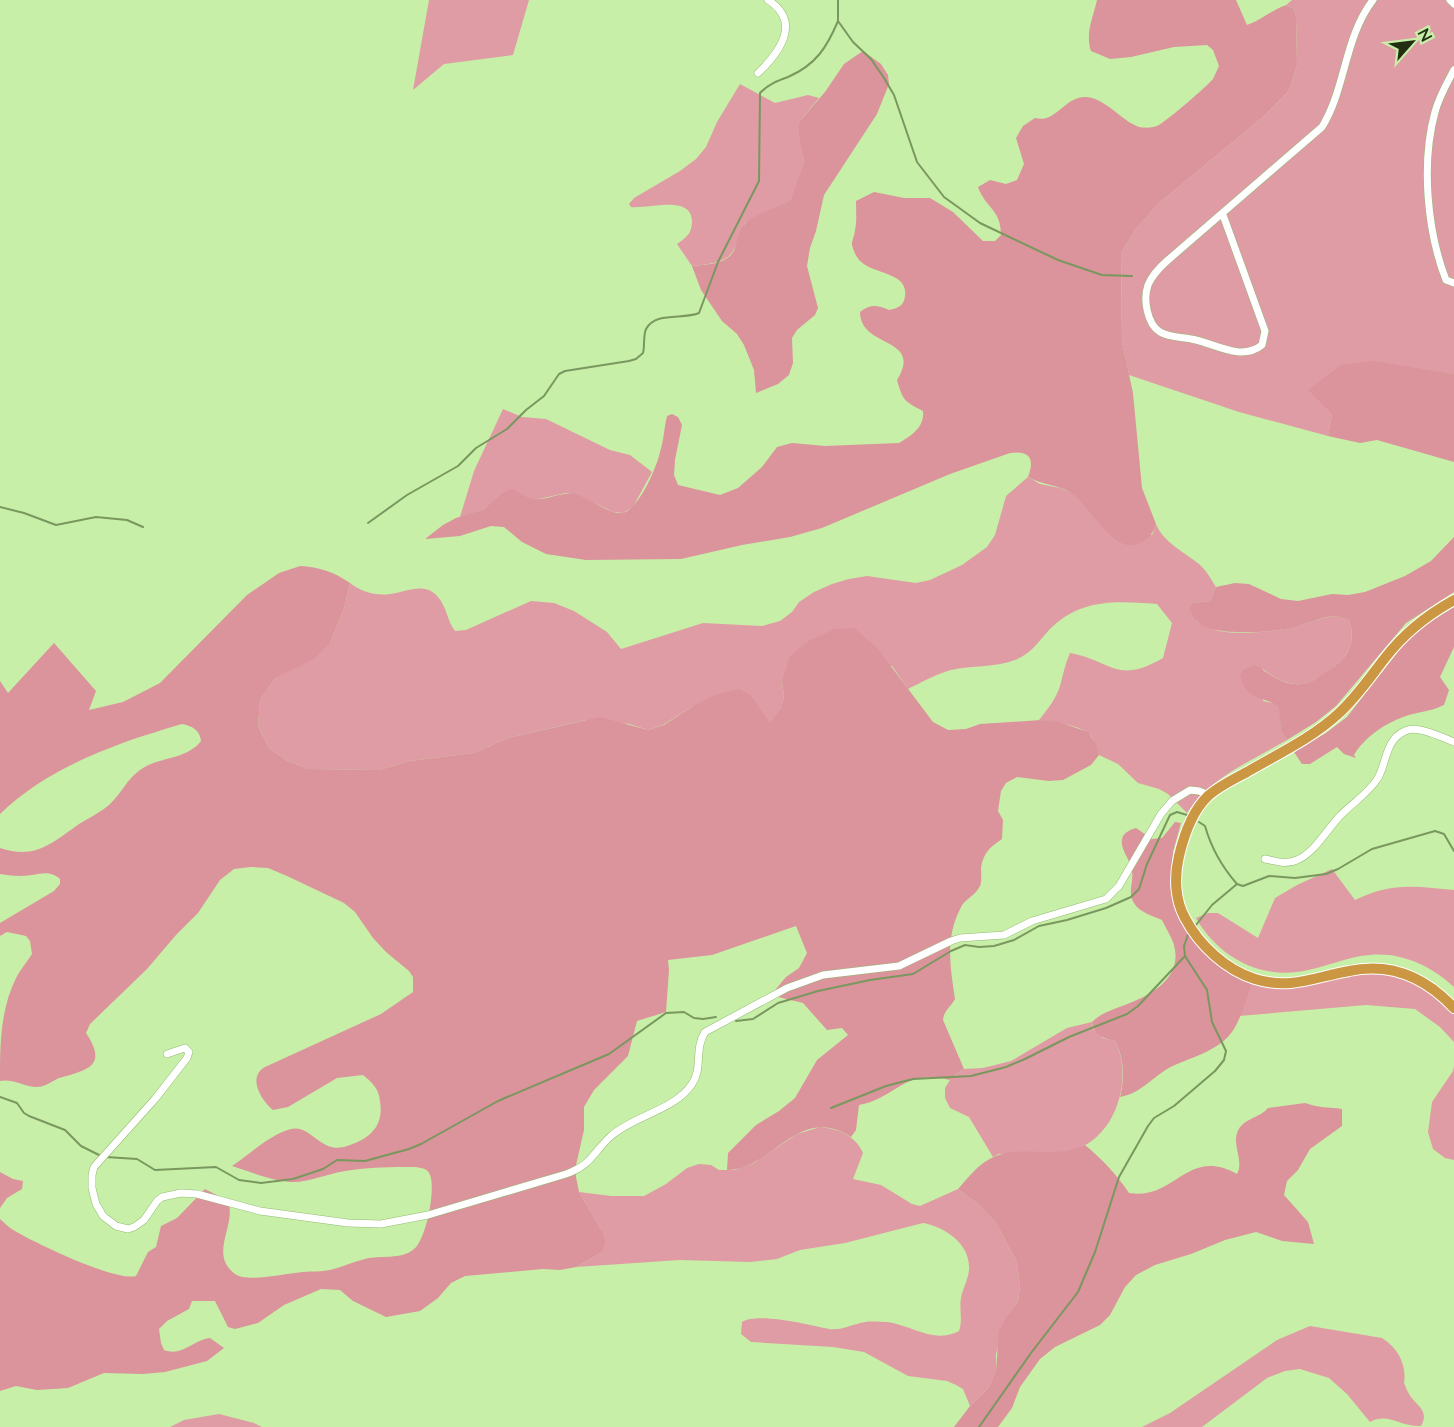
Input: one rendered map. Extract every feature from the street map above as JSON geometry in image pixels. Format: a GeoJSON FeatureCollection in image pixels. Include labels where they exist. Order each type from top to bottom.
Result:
{"type":"FeatureCollection","features":[{"type":"Feature","properties":{"kind":"highway"},"geometry":{"type":"LineString","coordinates":[[1454,600],[1430,614],[1409,632],[1337,715],[1290,748],[1209,795],[1197,810],[1185,832],[1177,865],[1177,896],[1181,912],[1196,936],[1224,962],[1256,979],[1293,984],[1350,970],[1391,969],[1406,973],[1427,984],[1454,1008]]}},
{"type":"Feature","properties":{"kind":"street"},"geometry":{"type":"LineString","coordinates":[[758,73],[776,54],[785,34],[783,16],[768,0]]}},
{"type":"Feature","properties":{"kind":"street"},"geometry":{"type":"LineString","coordinates":[[1222,215],[1265,332],[1262,345],[1251,351],[1228,350],[1198,340],[1164,334],[1153,327],[1149,317],[1146,293],[1148,285],[1157,270],[1322,128],[1336,99],[1352,37],[1373,0]]}},
{"type":"Feature","properties":{"kind":"street"},"geometry":{"type":"LineString","coordinates":[[1450,0],[1454,4]]}},
{"type":"Feature","properties":{"kind":"street"},"geometry":{"type":"LineString","coordinates":[[1454,70],[1436,109],[1431,127],[1428,186],[1437,256],[1446,280],[1454,283]]}},
{"type":"Feature","properties":{"kind":"street"},"geometry":{"type":"LineString","coordinates":[[1265,859],[1286,863],[1308,853],[1341,815],[1372,786],[1382,771],[1391,744],[1404,731],[1421,731],[1454,742]]}},
{"type":"Feature","properties":{"kind":"street"},"geometry":{"type":"LineString","coordinates":[[167,1054],[184,1048],[189,1053],[155,1099],[94,1167],[92,1181],[94,1197],[100,1211],[110,1223],[121,1228],[134,1227],[144,1220],[162,1197],[181,1193],[197,1194],[260,1211],[348,1223],[381,1224],[419,1217],[583,1167],[611,1136],[663,1107],[689,1088],[698,1072],[698,1048],[705,1032],[787,988],[823,975],[899,966],[960,938],[1004,935],[1032,921],[1106,899],[1119,886],[1161,814],[1172,801],[1190,790],[1199,790],[1209,795]]}},
{"type":"Feature","properties":{"kind":"shaded area"},"geometry":{"type":"Polygon","coordinates":[[[429,0],[529,0],[513,55],[444,64],[413,90],[429,0]]]}},
{"type":"Feature","properties":{"kind":"shaded area"},"geometry":{"type":"Polygon","coordinates":[[[1097,0],[1236,0],[1247,25],[1286,5],[1294,9],[1296,16],[1297,65],[1289,91],[1263,117],[1159,203],[1135,230],[1121,253],[1122,342],[1133,393],[1142,488],[1156,524],[1147,538],[1132,545],[1122,543],[1113,537],[1071,493],[1028,477],[1031,461],[1026,455],[1017,452],[950,474],[822,528],[790,537],[681,559],[586,560],[546,554],[522,542],[504,527],[491,526],[460,536],[425,539],[443,525],[484,509],[504,492],[513,489],[535,499],[575,494],[617,513],[628,510],[640,497],[651,477],[661,448],[667,416],[672,414],[678,417],[682,425],[674,475],[678,485],[720,495],[738,488],[762,467],[777,447],[792,443],[825,446],[899,443],[912,434],[922,422],[923,411],[905,400],[901,392],[897,380],[903,366],[903,356],[897,349],[870,332],[863,324],[860,312],[877,306],[889,310],[898,307],[905,296],[904,288],[901,281],[869,267],[856,256],[852,244],[856,223],[856,201],[874,192],[904,198],[930,198],[953,212],[983,241],[995,241],[1001,235],[999,220],[978,187],[990,180],[1006,184],[1017,180],[1024,164],[1016,138],[1023,126],[1035,118],[1049,117],[1073,100],[1087,97],[1108,106],[1132,124],[1139,127],[1155,127],[1213,79],[1219,66],[1213,50],[1207,45],[1174,47],[1131,57],[1110,59],[1091,51],[1089,32],[1097,0]]]}},
{"type":"Feature","properties":{"kind":"shaded area"},"geometry":{"type":"Polygon","coordinates":[[[1292,0],[1454,0],[1454,374],[1431,371],[1332,414],[1328,436],[1239,412],[1129,375],[1122,342],[1121,253],[1135,230],[1159,203],[1263,117],[1289,91],[1297,65],[1296,16],[1294,9],[1286,5],[1292,0]]]}},
{"type":"Feature","properties":{"kind":"shaded area"},"geometry":{"type":"Polygon","coordinates":[[[863,51],[881,64],[888,75],[889,84],[877,114],[824,195],[807,266],[818,308],[815,315],[797,330],[792,338],[793,363],[789,375],[778,384],[756,393],[754,370],[744,345],[737,334],[722,321],[701,290],[692,266],[724,260],[733,252],[740,231],[745,224],[754,217],[791,200],[804,162],[799,122],[825,92],[844,64],[863,51]]]}},
{"type":"Feature","properties":{"kind":"shaded area"},"geometry":{"type":"Polygon","coordinates":[[[740,84],[775,103],[808,95],[819,98],[799,122],[804,162],[792,200],[745,223],[733,251],[722,260],[692,266],[677,244],[688,235],[692,226],[690,213],[685,208],[678,205],[631,207],[629,204],[634,198],[696,159],[706,147],[717,122],[740,84]]]}},
{"type":"Feature","properties":{"kind":"shaded area"},"geometry":{"type":"Polygon","coordinates":[[[1372,361],[1454,374],[1454,462],[1377,440],[1360,443],[1328,436],[1332,414],[1308,390],[1341,365],[1372,361]]]}},
{"type":"Feature","properties":{"kind":"shaded area"},"geometry":{"type":"Polygon","coordinates":[[[503,409],[522,417],[546,419],[610,450],[630,455],[652,472],[633,507],[623,513],[613,512],[578,495],[566,493],[539,499],[492,503],[484,509],[460,517],[474,471],[503,409]]]}},
{"type":"Feature","properties":{"kind":"shaded area"},"geometry":{"type":"Polygon","coordinates":[[[1028,477],[1040,484],[1072,493],[1083,502],[1152,535],[1156,524],[1169,541],[1202,566],[1216,587],[1210,601],[1194,603],[1197,622],[1208,627],[1236,633],[1273,631],[1327,617],[1342,617],[1349,620],[1352,638],[1347,652],[1338,664],[1319,677],[1296,684],[1276,678],[1263,669],[1263,701],[1280,707],[1281,732],[1287,740],[1220,780],[1197,800],[1187,813],[1168,794],[1138,783],[1118,764],[1099,755],[1094,740],[1084,730],[1057,722],[1039,720],[1056,695],[1070,653],[1124,670],[1135,670],[1163,658],[1172,623],[1157,604],[1113,602],[1086,607],[1061,620],[1021,657],[1007,663],[951,670],[908,689],[892,666],[808,641],[782,681],[784,696],[781,710],[770,724],[752,696],[693,706],[663,725],[648,730],[629,724],[586,720],[508,738],[474,753],[410,761],[379,770],[308,769],[286,760],[269,748],[258,726],[260,700],[275,678],[330,643],[344,609],[350,583],[374,594],[390,594],[421,588],[433,592],[441,601],[455,631],[466,630],[531,601],[554,603],[574,611],[607,632],[621,649],[703,623],[762,626],[780,621],[792,612],[799,602],[814,592],[849,579],[867,576],[916,583],[930,580],[962,565],[987,547],[995,535],[1006,496],[1028,477]]]}},
{"type":"Feature","properties":{"kind":"shaded area"},"geometry":{"type":"Polygon","coordinates":[[[1454,537],[1454,592],[1406,623],[1336,706],[1287,740],[1281,732],[1279,707],[1247,691],[1240,676],[1243,670],[1254,665],[1282,681],[1295,684],[1313,680],[1331,669],[1347,653],[1352,638],[1349,620],[1334,616],[1281,630],[1227,631],[1203,626],[1195,619],[1189,608],[1194,603],[1210,601],[1216,587],[1235,583],[1249,584],[1281,599],[1298,601],[1332,594],[1348,595],[1365,592],[1405,576],[1431,561],[1454,537]]]}},
{"type":"Feature","properties":{"kind":"shaded area"},"geometry":{"type":"Polygon","coordinates":[[[300,566],[326,571],[350,583],[344,609],[330,643],[314,659],[275,678],[260,700],[258,726],[269,748],[286,760],[308,769],[379,770],[410,761],[474,753],[508,738],[600,717],[648,730],[664,725],[715,695],[739,689],[752,696],[770,723],[781,709],[784,696],[782,681],[790,656],[808,641],[835,629],[854,628],[878,649],[933,722],[948,730],[966,729],[980,724],[1041,720],[1059,722],[1088,732],[1096,744],[1099,755],[1091,765],[1063,780],[1049,781],[1017,777],[1006,783],[1001,791],[998,811],[1003,820],[1002,839],[986,854],[981,868],[980,886],[961,907],[951,941],[950,964],[955,999],[946,1011],[943,1020],[964,1069],[950,1080],[934,1077],[921,1078],[859,1105],[856,1130],[851,1137],[832,1129],[816,1128],[801,1132],[758,1160],[743,1167],[727,1170],[728,1153],[756,1125],[795,1098],[817,1060],[848,1035],[842,1028],[827,1030],[803,1003],[778,997],[776,989],[786,977],[799,968],[807,953],[796,926],[712,955],[668,960],[666,1012],[637,1021],[628,1056],[594,1090],[584,1107],[584,1130],[576,1165],[576,1177],[579,1192],[602,1231],[605,1242],[602,1252],[576,1267],[560,1270],[543,1269],[465,1276],[451,1283],[438,1298],[420,1311],[386,1317],[353,1301],[340,1290],[321,1289],[284,1305],[258,1323],[235,1329],[228,1327],[215,1301],[192,1301],[189,1309],[167,1321],[159,1329],[161,1343],[164,1350],[170,1352],[182,1350],[210,1338],[224,1348],[207,1361],[165,1372],[104,1373],[68,1388],[37,1390],[16,1386],[0,1391],[0,1219],[13,1230],[94,1268],[126,1276],[136,1276],[148,1252],[156,1247],[161,1226],[177,1218],[205,1189],[228,1201],[230,1210],[223,1248],[224,1258],[227,1266],[235,1274],[249,1278],[327,1271],[365,1259],[403,1255],[418,1244],[426,1225],[432,1182],[428,1171],[424,1169],[389,1167],[362,1169],[290,1182],[267,1178],[232,1166],[267,1140],[291,1129],[307,1132],[336,1148],[357,1142],[370,1134],[378,1124],[381,1109],[378,1093],[363,1075],[337,1078],[288,1107],[273,1110],[260,1095],[256,1082],[257,1077],[265,1067],[381,1014],[413,992],[413,977],[409,971],[373,938],[355,912],[344,903],[268,868],[234,869],[220,880],[198,913],[147,969],[90,1024],[86,1033],[95,1053],[92,1065],[40,1087],[0,1081],[1,1041],[7,1003],[16,978],[32,954],[30,941],[26,936],[7,932],[0,936],[0,923],[54,891],[60,884],[60,879],[46,873],[21,876],[0,874],[0,848],[23,852],[42,848],[106,807],[140,770],[155,762],[187,752],[201,741],[195,729],[182,724],[133,739],[62,769],[40,782],[0,814],[0,681],[8,693],[54,643],[96,691],[89,710],[123,702],[160,683],[247,595],[279,573],[300,566]]]}},
{"type":"Feature","properties":{"kind":"shaded area"},"geometry":{"type":"Polygon","coordinates":[[[1454,607],[1454,647],[1440,677],[1449,690],[1444,705],[1403,717],[1382,728],[1358,749],[1354,755],[1356,758],[1344,754],[1337,747],[1310,764],[1302,764],[1294,752],[1347,717],[1404,644],[1422,627],[1454,607]]]}},
{"type":"Feature","properties":{"kind":"shaded area"},"geometry":{"type":"Polygon","coordinates":[[[1175,822],[1181,823],[1173,852],[1171,881],[1186,928],[1253,981],[1237,1023],[1228,1037],[1212,1049],[1167,1069],[1139,1089],[1120,1097],[1123,1068],[1118,1048],[1115,1041],[1097,1033],[1092,1022],[1103,1014],[1153,992],[1168,978],[1175,961],[1173,942],[1162,920],[1139,909],[1132,899],[1132,871],[1122,839],[1126,833],[1136,828],[1152,839],[1162,838],[1175,822]]]}},
{"type":"Feature","properties":{"kind":"shaded area"},"geometry":{"type":"Polygon","coordinates":[[[1332,869],[1355,900],[1368,894],[1400,887],[1454,890],[1454,987],[1426,967],[1405,958],[1393,956],[1354,957],[1291,973],[1258,969],[1229,955],[1217,945],[1196,918],[1208,913],[1218,913],[1258,938],[1275,898],[1332,869]]]}},
{"type":"Feature","properties":{"kind":"shaded area"},"geometry":{"type":"Polygon","coordinates":[[[1391,969],[1454,1004],[1454,1042],[1440,1027],[1415,1009],[1366,1005],[1239,1016],[1253,981],[1262,983],[1391,969]]]}},
{"type":"Feature","properties":{"kind":"shaded area"},"geometry":{"type":"Polygon","coordinates":[[[1092,1022],[1093,1029],[1103,1038],[1115,1041],[1120,1056],[1121,1089],[1110,1120],[1088,1143],[1073,1150],[1046,1154],[999,1154],[993,1157],[969,1117],[950,1108],[945,1098],[945,1088],[950,1080],[964,1069],[983,1068],[1011,1061],[1067,1028],[1092,1022]]]}},
{"type":"Feature","properties":{"kind":"shaded area"},"geometry":{"type":"Polygon","coordinates":[[[1454,1066],[1454,1160],[1445,1158],[1433,1149],[1428,1132],[1432,1102],[1454,1066]]]}},
{"type":"Feature","properties":{"kind":"shaded area"},"geometry":{"type":"Polygon","coordinates":[[[1305,1103],[1342,1109],[1342,1126],[1310,1149],[1298,1170],[1287,1181],[1284,1195],[1308,1222],[1314,1244],[1282,1241],[1256,1232],[1225,1240],[1155,1265],[1136,1275],[1125,1287],[1110,1315],[1100,1325],[1055,1347],[1040,1359],[1020,1387],[1012,1408],[998,1427],[954,1427],[989,1387],[996,1370],[999,1331],[1018,1302],[1020,1286],[1017,1262],[996,1223],[979,1205],[958,1189],[976,1170],[988,1160],[1011,1152],[1060,1152],[1085,1145],[1109,1168],[1129,1193],[1145,1193],[1206,1166],[1220,1167],[1237,1174],[1239,1163],[1236,1139],[1240,1127],[1268,1108],[1305,1103]]]}},
{"type":"Feature","properties":{"kind":"shaded area"},"geometry":{"type":"Polygon","coordinates":[[[820,1127],[846,1134],[860,1147],[863,1153],[853,1179],[881,1185],[912,1204],[920,1206],[958,1189],[979,1205],[996,1223],[1017,1262],[1020,1286],[1018,1302],[1008,1314],[996,1354],[996,1370],[989,1387],[970,1406],[963,1389],[956,1385],[947,1381],[908,1376],[864,1352],[833,1347],[751,1342],[741,1334],[742,1322],[760,1318],[784,1320],[829,1329],[865,1322],[888,1322],[932,1335],[950,1335],[959,1331],[961,1298],[969,1270],[968,1261],[961,1245],[940,1228],[923,1223],[845,1243],[800,1250],[777,1259],[750,1262],[680,1260],[576,1267],[602,1252],[602,1231],[579,1192],[611,1196],[644,1196],[666,1184],[687,1168],[699,1164],[711,1165],[719,1170],[735,1170],[754,1163],[797,1134],[820,1127]]]}},
{"type":"Feature","properties":{"kind":"shaded area"},"geometry":{"type":"Polygon","coordinates":[[[0,1172],[23,1181],[22,1189],[7,1198],[0,1208],[0,1172]]]}},
{"type":"Feature","properties":{"kind":"shaded area"},"geometry":{"type":"Polygon","coordinates":[[[1310,1326],[1382,1338],[1388,1342],[1403,1363],[1404,1383],[1408,1392],[1423,1413],[1421,1426],[1389,1419],[1377,1419],[1370,1422],[1347,1394],[1329,1378],[1300,1369],[1285,1371],[1267,1378],[1202,1427],[1142,1427],[1170,1413],[1277,1340],[1310,1326]]]}},
{"type":"Feature","properties":{"kind":"shaded area"},"geometry":{"type":"Polygon","coordinates":[[[219,1414],[262,1427],[170,1427],[184,1420],[219,1414]]]}},
{"type":"Feature","properties":{"kind":"waterway"},"geometry":{"type":"LineString","coordinates":[[838,0],[838,21],[853,42],[871,59],[884,78],[894,95],[917,162],[944,197],[980,223],[1058,260],[1102,275],[1132,276]]}},
{"type":"Feature","properties":{"kind":"waterway"},"geometry":{"type":"LineString","coordinates":[[368,523],[407,495],[458,466],[476,448],[507,429],[544,396],[559,374],[636,359],[643,353],[645,332],[650,323],[663,318],[699,313],[718,262],[759,181],[760,93],[773,83],[798,72],[813,61],[825,47],[838,21]]}},
{"type":"Feature","properties":{"kind":"waterway"},"geometry":{"type":"LineString","coordinates":[[0,507],[56,525],[96,517],[127,520],[143,527]]}},
{"type":"Feature","properties":{"kind":"waterway"},"geometry":{"type":"LineString","coordinates":[[736,1021],[753,1019],[778,1003],[818,991],[913,974],[965,945],[994,946],[1014,940],[1039,926],[1106,908],[1131,897],[1139,889],[1147,864],[1170,815],[1177,812],[1187,815]]}},
{"type":"Feature","properties":{"kind":"waterway"},"geometry":{"type":"LineString","coordinates":[[1199,822],[1205,826],[1210,842],[1237,884]]}},
{"type":"Feature","properties":{"kind":"waterway"},"geometry":{"type":"LineString","coordinates":[[1196,925],[1212,905],[1237,884],[1243,886],[1269,876],[1295,878],[1326,874],[1372,849],[1435,831],[1444,834],[1454,851]]}},
{"type":"Feature","properties":{"kind":"waterway"},"geometry":{"type":"LineString","coordinates":[[979,1427],[1031,1353],[1078,1292],[1095,1252],[1119,1177],[1148,1126],[1154,1118],[1174,1106],[1215,1071],[1224,1060],[1226,1051],[1212,1022],[1207,990],[1185,956],[1184,946],[1188,935]]}},
{"type":"Feature","properties":{"kind":"waterway"},"geometry":{"type":"LineString","coordinates":[[831,1108],[886,1086],[913,1079],[971,1076],[1006,1067],[1025,1059],[1069,1037],[1127,1014],[1138,1006],[1185,956]]}},
{"type":"Feature","properties":{"kind":"waterway"},"geometry":{"type":"LineString","coordinates":[[106,1157],[137,1159],[155,1170],[216,1167],[239,1180],[261,1183],[293,1179],[323,1169],[337,1160],[365,1161],[421,1144],[498,1101],[609,1054],[666,1013],[684,1012],[694,1018],[703,1019],[716,1017]]}},
{"type":"Feature","properties":{"kind":"waterway"},"geometry":{"type":"LineString","coordinates":[[0,1097],[17,1103],[29,1116],[65,1130],[81,1146],[99,1155]]}}]}
